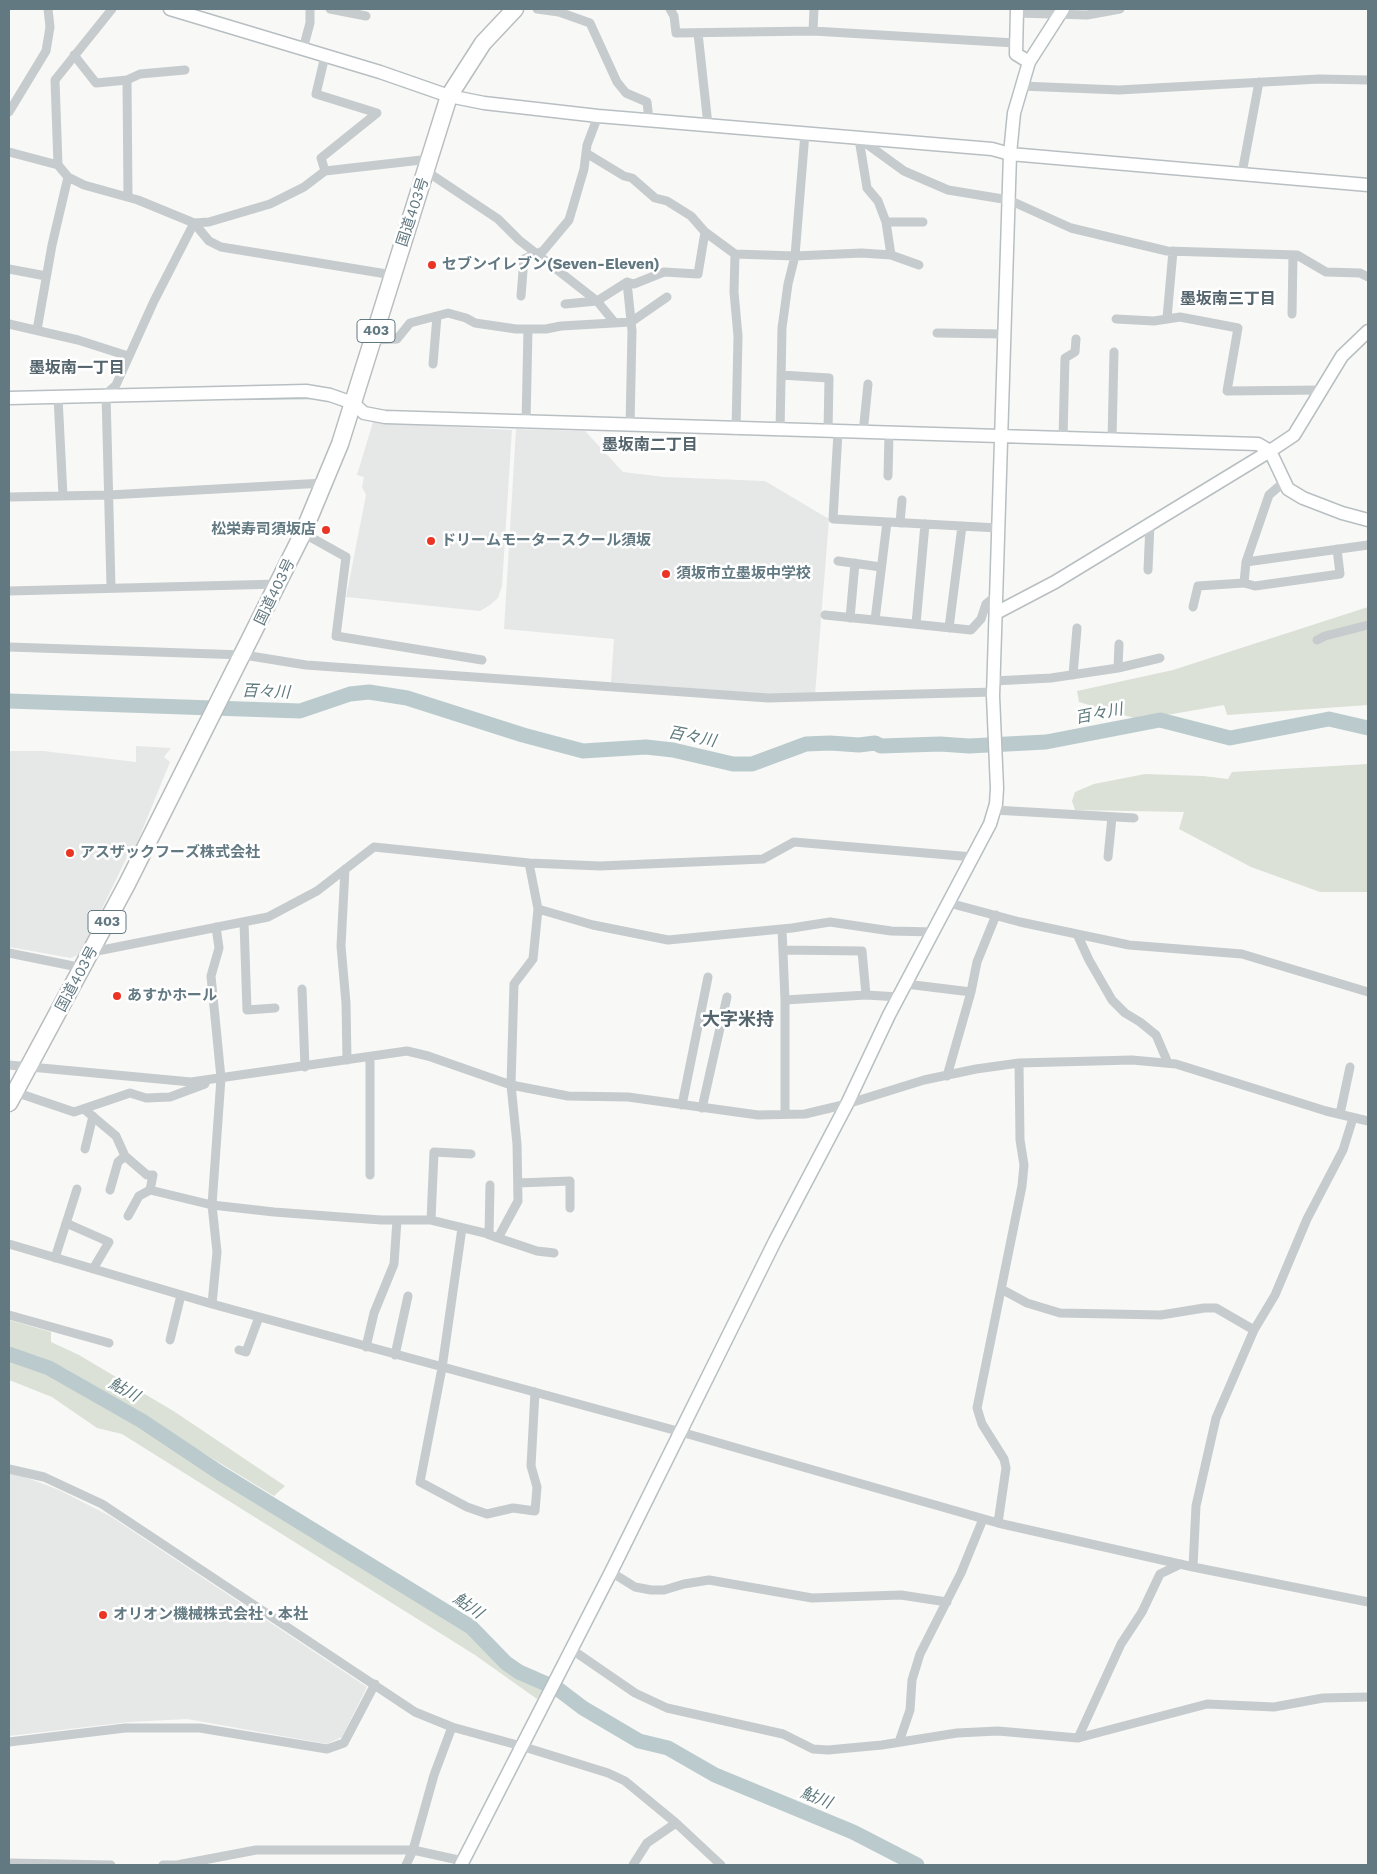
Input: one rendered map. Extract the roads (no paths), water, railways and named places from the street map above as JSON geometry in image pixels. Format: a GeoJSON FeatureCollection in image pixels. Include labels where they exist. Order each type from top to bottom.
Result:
{"type":"FeatureCollection","features":[{"type":"Feature","properties":{"kind":"highway","name":"国道403号"},"geometry":{"type":"LineString","coordinates":[[12,1097],[92,952],[243,657],[303,533],[324,483],[353,403],[449,96],[483,43],[515,9]]}},
{"type":"Feature","properties":{"kind":"street"},"geometry":{"type":"LineString","coordinates":[[9,112],[46,51],[50,27],[48,9]]}},
{"type":"Feature","properties":{"kind":"street"},"geometry":{"type":"LineString","coordinates":[[58,165],[55,80],[112,9]]}},
{"type":"Feature","properties":{"kind":"street"},"geometry":{"type":"LineString","coordinates":[[170,9],[380,72],[449,96],[484,103],[598,116],[992,149],[1010,154],[1368,185]]}},
{"type":"Feature","properties":{"kind":"street"},"geometry":{"type":"LineString","coordinates":[[303,49],[310,23],[310,9]]}},
{"type":"Feature","properties":{"kind":"street"},"geometry":{"type":"LineString","coordinates":[[330,9],[366,16]]}},
{"type":"Feature","properties":{"kind":"street"},"geometry":{"type":"LineString","coordinates":[[537,9],[559,12],[590,23],[617,82],[626,93],[647,102],[649,120]]}},
{"type":"Feature","properties":{"kind":"street"},"geometry":{"type":"LineString","coordinates":[[670,9],[674,16],[676,33],[813,31],[1015,43]]}},
{"type":"Feature","properties":{"kind":"street"},"geometry":{"type":"LineString","coordinates":[[813,31],[814,9]]}},
{"type":"Feature","properties":{"kind":"street"},"geometry":{"type":"LineString","coordinates":[[1029,62],[1016,54],[1017,11],[1061,11],[1087,15],[1120,9]]}},
{"type":"Feature","properties":{"kind":"street"},"geometry":{"type":"LineString","coordinates":[[162,1865],[177,1865],[256,1850],[413,1850],[462,1863],[611,1572],[775,1240],[847,1104],[899,997],[990,824],[997,788],[994,690],[1010,154],[1014,113],[1020,86],[1029,62],[1061,11]]}},
{"type":"Feature","properties":{"kind":"street"},"geometry":{"type":"LineString","coordinates":[[698,33],[708,125]]}},
{"type":"Feature","properties":{"kind":"street"},"geometry":{"type":"LineString","coordinates":[[74,55],[96,83],[127,80],[140,74],[185,70]]}},
{"type":"Feature","properties":{"kind":"street"},"geometry":{"type":"LineString","coordinates":[[325,56],[316,94],[377,113],[321,158],[325,171]]}},
{"type":"Feature","properties":{"kind":"street"},"geometry":{"type":"LineString","coordinates":[[1020,86],[1119,90],[1319,79],[1368,80]]}},
{"type":"Feature","properties":{"kind":"street"},"geometry":{"type":"LineString","coordinates":[[127,80],[128,197]]}},
{"type":"Feature","properties":{"kind":"street"},"geometry":{"type":"LineString","coordinates":[[1242,173],[1259,82]]}},
{"type":"Feature","properties":{"kind":"street"},"geometry":{"type":"LineString","coordinates":[[521,296],[524,259],[543,251],[568,220],[580,186],[587,145],[598,116]]}},
{"type":"Feature","properties":{"kind":"street"},"geometry":{"type":"LineString","coordinates":[[780,430],[782,328],[788,284],[795,256],[805,133]]}},
{"type":"Feature","properties":{"kind":"street"},"geometry":{"type":"LineString","coordinates":[[860,139],[904,171],[948,190],[1009,200],[1071,228],[1173,251],[1297,255],[1326,272],[1360,273],[1368,277]]}},
{"type":"Feature","properties":{"kind":"street"},"geometry":{"type":"LineString","coordinates":[[860,139],[867,188],[878,201],[886,222],[891,255]]}},
{"type":"Feature","properties":{"kind":"street"},"geometry":{"type":"LineString","coordinates":[[9,152],[58,165],[68,177],[84,185],[128,197],[194,223],[209,222],[270,204],[304,188],[325,171],[428,165],[597,300],[615,322]]}},
{"type":"Feature","properties":{"kind":"street"},"geometry":{"type":"LineString","coordinates":[[586,154],[624,176],[632,178],[655,198],[667,201],[691,216],[704,232],[735,254],[795,256],[862,253],[891,255],[919,265]]}},
{"type":"Feature","properties":{"kind":"street"},"geometry":{"type":"LineString","coordinates":[[37,330],[46,276],[68,177]]}},
{"type":"Feature","properties":{"kind":"street"},"geometry":{"type":"LineString","coordinates":[[886,222],[923,222]]}},
{"type":"Feature","properties":{"kind":"street"},"geometry":{"type":"LineString","coordinates":[[194,223],[209,241],[221,247],[393,275]]}},
{"type":"Feature","properties":{"kind":"street"},"geometry":{"type":"LineString","coordinates":[[111,587],[106,394],[116,385],[128,356],[194,223]]}},
{"type":"Feature","properties":{"kind":"street"},"geometry":{"type":"LineString","coordinates":[[565,304],[597,300],[627,282],[634,284],[664,272],[698,274],[704,232]]}},
{"type":"Feature","properties":{"kind":"street"},"geometry":{"type":"LineString","coordinates":[[1167,318],[1173,251]]}},
{"type":"Feature","properties":{"kind":"street"},"geometry":{"type":"LineString","coordinates":[[735,254],[734,292],[738,336],[736,430]]}},
{"type":"Feature","properties":{"kind":"street"},"geometry":{"type":"LineString","coordinates":[[1292,255],[1292,314]]}},
{"type":"Feature","properties":{"kind":"street"},"geometry":{"type":"LineString","coordinates":[[9,269],[46,276]]}},
{"type":"Feature","properties":{"kind":"street"},"geometry":{"type":"LineString","coordinates":[[627,282],[631,322],[630,426]]}},
{"type":"Feature","properties":{"kind":"street"},"geometry":{"type":"LineString","coordinates":[[373,340],[397,339],[410,323],[448,313],[466,318],[475,324],[528,329],[631,322],[667,297]]}},
{"type":"Feature","properties":{"kind":"street"},"geometry":{"type":"LineString","coordinates":[[434,364],[437,316]]}},
{"type":"Feature","properties":{"kind":"street"},"geometry":{"type":"LineString","coordinates":[[1116,319],[1154,321],[1180,317],[1238,328],[1227,391],[1321,390]]}},
{"type":"Feature","properties":{"kind":"street"},"geometry":{"type":"LineString","coordinates":[[9,324],[78,340],[128,356]]}},
{"type":"Feature","properties":{"kind":"street"},"geometry":{"type":"LineString","coordinates":[[526,423],[528,329]]}},
{"type":"Feature","properties":{"kind":"street"},"geometry":{"type":"LineString","coordinates":[[996,612],[1055,582],[1270,451],[1294,434],[1342,356],[1368,331]]}},
{"type":"Feature","properties":{"kind":"street"},"geometry":{"type":"LineString","coordinates":[[937,333],[1005,334]]}},
{"type":"Feature","properties":{"kind":"street"},"geometry":{"type":"LineString","coordinates":[[1063,438],[1065,358],[1075,352],[1076,338]]}},
{"type":"Feature","properties":{"kind":"street"},"geometry":{"type":"LineString","coordinates":[[1112,439],[1114,352]]}},
{"type":"Feature","properties":{"kind":"street"},"geometry":{"type":"LineString","coordinates":[[781,375],[828,378],[833,432],[833,519],[998,528]]}},
{"type":"Feature","properties":{"kind":"street"},"geometry":{"type":"LineString","coordinates":[[863,433],[868,384]]}},
{"type":"Feature","properties":{"kind":"street"},"geometry":{"type":"LineString","coordinates":[[9,398],[106,394],[306,391],[330,395],[353,403],[364,412],[386,417],[736,430],[1258,444],[1270,451],[1288,489],[1303,498],[1342,513],[1368,520]]}},
{"type":"Feature","properties":{"kind":"street"},"geometry":{"type":"LineString","coordinates":[[58,397],[62,496]]}},
{"type":"Feature","properties":{"kind":"street"},"geometry":{"type":"LineString","coordinates":[[888,476],[889,434]]}},
{"type":"Feature","properties":{"kind":"street"},"geometry":{"type":"LineString","coordinates":[[1244,583],[1246,562],[1269,494],[1284,482]]}},
{"type":"Feature","properties":{"kind":"street"},"geometry":{"type":"LineString","coordinates":[[9,497],[109,495],[324,483]]}},
{"type":"Feature","properties":{"kind":"street"},"geometry":{"type":"LineString","coordinates":[[900,523],[902,500]]}},
{"type":"Feature","properties":{"kind":"street"},"geometry":{"type":"LineString","coordinates":[[875,620],[887,522]]}},
{"type":"Feature","properties":{"kind":"street"},"geometry":{"type":"LineString","coordinates":[[916,624],[926,524]]}},
{"type":"Feature","properties":{"kind":"street"},"geometry":{"type":"LineString","coordinates":[[1148,570],[1150,524]]}},
{"type":"Feature","properties":{"kind":"street"},"geometry":{"type":"LineString","coordinates":[[949,628],[962,526]]}},
{"type":"Feature","properties":{"kind":"street"},"geometry":{"type":"LineString","coordinates":[[303,533],[346,557],[336,636],[482,660]]}},
{"type":"Feature","properties":{"kind":"street"},"geometry":{"type":"LineString","coordinates":[[1246,562],[1368,545]]}},
{"type":"Feature","properties":{"kind":"street"},"geometry":{"type":"LineString","coordinates":[[1193,607],[1198,586],[1244,583],[1254,586],[1340,574],[1336,549]]}},
{"type":"Feature","properties":{"kind":"street"},"geometry":{"type":"LineString","coordinates":[[838,561],[882,567]]}},
{"type":"Feature","properties":{"kind":"street"},"geometry":{"type":"LineString","coordinates":[[850,618],[855,563]]}},
{"type":"Feature","properties":{"kind":"street"},"geometry":{"type":"LineString","coordinates":[[9,591],[279,584]]}},
{"type":"Feature","properties":{"kind":"street"},"geometry":{"type":"LineString","coordinates":[[825,615],[971,630],[981,619],[986,604],[996,596]]}},
{"type":"Feature","properties":{"kind":"street"},"geometry":{"type":"LineString","coordinates":[[1317,640],[1325,636],[1368,625]]}},
{"type":"Feature","properties":{"kind":"street"},"geometry":{"type":"LineString","coordinates":[[1073,675],[1077,628]]}},
{"type":"Feature","properties":{"kind":"street"},"geometry":{"type":"LineString","coordinates":[[1118,668],[1119,644]]}},
{"type":"Feature","properties":{"kind":"street"},"geometry":{"type":"LineString","coordinates":[[9,647],[243,657],[306,665],[768,698],[994,690],[1118,668],[1160,658]]}},
{"type":"Feature","properties":{"kind":"street"},"geometry":{"type":"LineString","coordinates":[[994,810],[1134,818]]}},
{"type":"Feature","properties":{"kind":"street"},"geometry":{"type":"LineString","coordinates":[[1106,851],[1112,817]]}},
{"type":"Feature","properties":{"kind":"street"},"geometry":{"type":"LineString","coordinates":[[92,952],[268,917],[317,891],[374,847],[529,863],[600,866],[763,859],[794,842],[973,856]]}},
{"type":"Feature","properties":{"kind":"street"},"geometry":{"type":"LineString","coordinates":[[493,1237],[518,1201],[517,1144],[511,1085],[514,984],[533,959],[538,909],[529,863]]}},
{"type":"Feature","properties":{"kind":"street"},"geometry":{"type":"LineString","coordinates":[[345,869],[341,946],[346,1003],[347,1060]]}},
{"type":"Feature","properties":{"kind":"street"},"geometry":{"type":"LineString","coordinates":[[949,903],[1078,934],[1129,944],[1242,954],[1368,992]]}},
{"type":"Feature","properties":{"kind":"street"},"geometry":{"type":"LineString","coordinates":[[538,909],[593,925],[668,940],[782,929],[830,922],[891,931],[934,932]]}},
{"type":"Feature","properties":{"kind":"street"},"geometry":{"type":"LineString","coordinates":[[947,1076],[971,992],[977,962],[996,915]]}},
{"type":"Feature","properties":{"kind":"street"},"geometry":{"type":"LineString","coordinates":[[244,922],[247,1010],[275,1008]]}},
{"type":"Feature","properties":{"kind":"street"},"geometry":{"type":"LineString","coordinates":[[212,1304],[217,1252],[212,1205],[221,1078],[211,976],[220,948],[216,927]]}},
{"type":"Feature","properties":{"kind":"street"},"geometry":{"type":"LineString","coordinates":[[782,929],[785,1000],[785,1114]]}},
{"type":"Feature","properties":{"kind":"street"},"geometry":{"type":"LineString","coordinates":[[1078,934],[1089,960],[1112,1000],[1125,1013],[1156,1035],[1168,1063]]}},
{"type":"Feature","properties":{"kind":"street"},"geometry":{"type":"LineString","coordinates":[[783,950],[862,951],[866,995]]}},
{"type":"Feature","properties":{"kind":"street"},"geometry":{"type":"LineString","coordinates":[[9,953],[83,968]]}},
{"type":"Feature","properties":{"kind":"street"},"geometry":{"type":"LineString","coordinates":[[682,1105],[708,977]]}},
{"type":"Feature","properties":{"kind":"street"},"geometry":{"type":"LineString","coordinates":[[906,984],[971,992]]}},
{"type":"Feature","properties":{"kind":"street"},"geometry":{"type":"LineString","coordinates":[[302,989],[305,1067]]}},
{"type":"Feature","properties":{"kind":"street"},"geometry":{"type":"LineString","coordinates":[[785,1000],[866,995],[899,997]]}},
{"type":"Feature","properties":{"kind":"street"},"geometry":{"type":"LineString","coordinates":[[702,1108],[727,997]]}},
{"type":"Feature","properties":{"kind":"street"},"geometry":{"type":"LineString","coordinates":[[9,1065],[165,1082],[191,1082],[370,1058],[407,1051],[428,1056],[511,1085],[568,1096],[628,1097],[758,1115],[805,1114],[947,1076],[1019,1063],[1132,1060],[1168,1063],[1368,1121]]}},
{"type":"Feature","properties":{"kind":"street"},"geometry":{"type":"LineString","coordinates":[[370,1058],[370,1175]]}},
{"type":"Feature","properties":{"kind":"street"},"geometry":{"type":"LineString","coordinates":[[998,1523],[1006,1468],[1004,1459],[982,1424],[977,1408],[1003,1290],[1005,1262],[1022,1186],[1024,1165],[1020,1140],[1019,1063]]}},
{"type":"Feature","properties":{"kind":"street"},"geometry":{"type":"LineString","coordinates":[[1340,1114],[1350,1067]]}},
{"type":"Feature","properties":{"kind":"street"},"geometry":{"type":"LineString","coordinates":[[12,1097],[74,1112],[130,1093],[146,1098],[170,1097],[221,1078]]}},
{"type":"Feature","properties":{"kind":"street"},"geometry":{"type":"LineString","coordinates":[[84,1108],[116,1136],[125,1156],[146,1174],[153,1176],[150,1190]]}},
{"type":"Feature","properties":{"kind":"street"},"geometry":{"type":"LineString","coordinates":[[85,1149],[93,1116]]}},
{"type":"Feature","properties":{"kind":"street"},"geometry":{"type":"LineString","coordinates":[[1193,1567],[1196,1506],[1218,1412],[1254,1330],[1275,1295],[1307,1219],[1344,1150],[1353,1118]]}},
{"type":"Feature","properties":{"kind":"street"},"geometry":{"type":"LineString","coordinates":[[431,1220],[434,1152],[470,1154]]}},
{"type":"Feature","properties":{"kind":"street"},"geometry":{"type":"LineString","coordinates":[[110,1190],[118,1162],[125,1156]]}},
{"type":"Feature","properties":{"kind":"street"},"geometry":{"type":"LineString","coordinates":[[518,1183],[570,1181],[570,1208]]}},
{"type":"Feature","properties":{"kind":"street"},"geometry":{"type":"LineString","coordinates":[[490,1185],[493,1237]]}},
{"type":"Feature","properties":{"kind":"street"},"geometry":{"type":"LineString","coordinates":[[55,1258],[77,1190]]}},
{"type":"Feature","properties":{"kind":"street"},"geometry":{"type":"LineString","coordinates":[[128,1216],[139,1196],[150,1190],[212,1205],[274,1212],[397,1220],[431,1220],[536,1251],[554,1253]]}},
{"type":"Feature","properties":{"kind":"street"},"geometry":{"type":"LineString","coordinates":[[366,1347],[374,1313],[394,1264],[397,1220]]}},
{"type":"Feature","properties":{"kind":"street"},"geometry":{"type":"LineString","coordinates":[[66,1223],[109,1242],[93,1269]]}},
{"type":"Feature","properties":{"kind":"street"},"geometry":{"type":"LineString","coordinates":[[462,1228],[442,1368],[420,1482],[467,1507],[487,1514],[514,1508],[535,1511],[537,1488],[531,1466],[535,1392]]}},
{"type":"Feature","properties":{"kind":"street"},"geometry":{"type":"LineString","coordinates":[[9,1244],[212,1304],[681,1432],[998,1523],[1193,1567],[1368,1602]]}},
{"type":"Feature","properties":{"kind":"street"},"geometry":{"type":"LineString","coordinates":[[1003,1290],[1027,1302],[1060,1313],[1161,1315],[1204,1308],[1216,1308],[1254,1330]]}},
{"type":"Feature","properties":{"kind":"street"},"geometry":{"type":"LineString","coordinates":[[170,1340],[182,1295]]}},
{"type":"Feature","properties":{"kind":"street"},"geometry":{"type":"LineString","coordinates":[[395,1355],[408,1296]]}},
{"type":"Feature","properties":{"kind":"street"},"geometry":{"type":"LineString","coordinates":[[9,1315],[109,1343]]}},
{"type":"Feature","properties":{"kind":"street"},"geometry":{"type":"LineString","coordinates":[[246,1352],[259,1317]]}},
{"type":"Feature","properties":{"kind":"street"},"geometry":{"type":"LineString","coordinates":[[9,1469],[44,1478],[102,1504],[248,1603],[375,1684],[415,1712],[452,1727],[608,1773],[625,1781],[676,1823],[722,1865]]}},
{"type":"Feature","properties":{"kind":"street"},"geometry":{"type":"LineString","coordinates":[[899,1742],[910,1710],[912,1680],[920,1654],[946,1602],[983,1519]]}},
{"type":"Feature","properties":{"kind":"street"},"geometry":{"type":"LineString","coordinates":[[1078,1738],[1121,1644],[1142,1612],[1160,1574],[1181,1564]]}},
{"type":"Feature","properties":{"kind":"street"},"geometry":{"type":"LineString","coordinates":[[611,1572],[636,1587],[651,1590],[664,1590],[684,1584],[709,1580],[812,1598],[901,1595],[946,1602]]}},
{"type":"Feature","properties":{"kind":"street"},"geometry":{"type":"LineString","coordinates":[[569,1652],[635,1693],[667,1708],[783,1734],[813,1750],[854,1749],[957,1733],[998,1731],[1078,1738],[1208,1704],[1274,1707],[1323,1698],[1368,1697]]}},
{"type":"Feature","properties":{"kind":"street"},"geometry":{"type":"LineString","coordinates":[[9,1742],[125,1728],[200,1728],[327,1749],[344,1743],[375,1684]]}},
{"type":"Feature","properties":{"kind":"street"},"geometry":{"type":"LineString","coordinates":[[406,1865],[413,1850],[434,1774],[452,1727]]}},
{"type":"Feature","properties":{"kind":"street"},"geometry":{"type":"LineString","coordinates":[[633,1865],[647,1843],[676,1823]]}},
{"type":"Feature","properties":{"kind":"street"},"geometry":{"type":"LineString","coordinates":[[9,1863],[111,1865]]}},
{"type":"Feature","properties":{"kind":"waterway"},"geometry":{"type":"LineString","coordinates":[[235,399],[310,398]]}},
{"type":"Feature","properties":{"kind":"waterway","name":"百々川"},"geometry":{"type":"LineString","coordinates":[[9,701],[300,711],[350,694],[369,692],[407,698],[523,735],[583,751],[646,747],[673,750],[733,764],[752,764],[806,744],[859,745],[875,743],[881,746],[940,744],[969,746],[1046,742],[1160,720],[1230,738],[1329,719],[1368,728]]}},
{"type":"Feature","properties":{"kind":"waterway","name":"鮎川"},"geometry":{"type":"LineString","coordinates":[[9,1354],[49,1368],[142,1421],[220,1473],[471,1627],[506,1663],[519,1672],[558,1689],[583,1708],[639,1741],[668,1748],[715,1775],[853,1832],[917,1865]]}},
{"type":"Feature","properties":{"kind":"place","name":"セブンイレブン(Seven-Eleven)"},"geometry":{"type":"Point","coordinates":[432,265]}},
{"type":"Feature","properties":{"kind":"place","name":"松栄寿司須坂店"},"geometry":{"type":"Point","coordinates":[326,530]}},
{"type":"Feature","properties":{"kind":"place","name":"ドリームモータースクール須坂"},"geometry":{"type":"Point","coordinates":[431,541]}},
{"type":"Feature","properties":{"kind":"place","name":"須坂市立墨坂中学校"},"geometry":{"type":"Point","coordinates":[666,574]}},
{"type":"Feature","properties":{"kind":"place","name":"アスザックフーズ株式会社"},"geometry":{"type":"Point","coordinates":[70,853]}},
{"type":"Feature","properties":{"kind":"place","name":"あすかホール"},"geometry":{"type":"Point","coordinates":[117,996]}},
{"type":"Feature","properties":{"kind":"place","name":"オリオン機械株式会社・本社"},"geometry":{"type":"Point","coordinates":[103,1615]}},
{"type":"Feature","properties":{"kind":"district","name":"墨坂南三丁目"},"geometry":{"type":"Point","coordinates":[1228,299]}},
{"type":"Feature","properties":{"kind":"district","name":"墨坂南一丁目"},"geometry":{"type":"Point","coordinates":[77,368]}},
{"type":"Feature","properties":{"kind":"district","name":"墨坂南二丁目"},"geometry":{"type":"Point","coordinates":[650,445]}},
{"type":"Feature","properties":{"kind":"district","name":"大字米持"},"geometry":{"type":"Point","coordinates":[738,1020]}}]}
